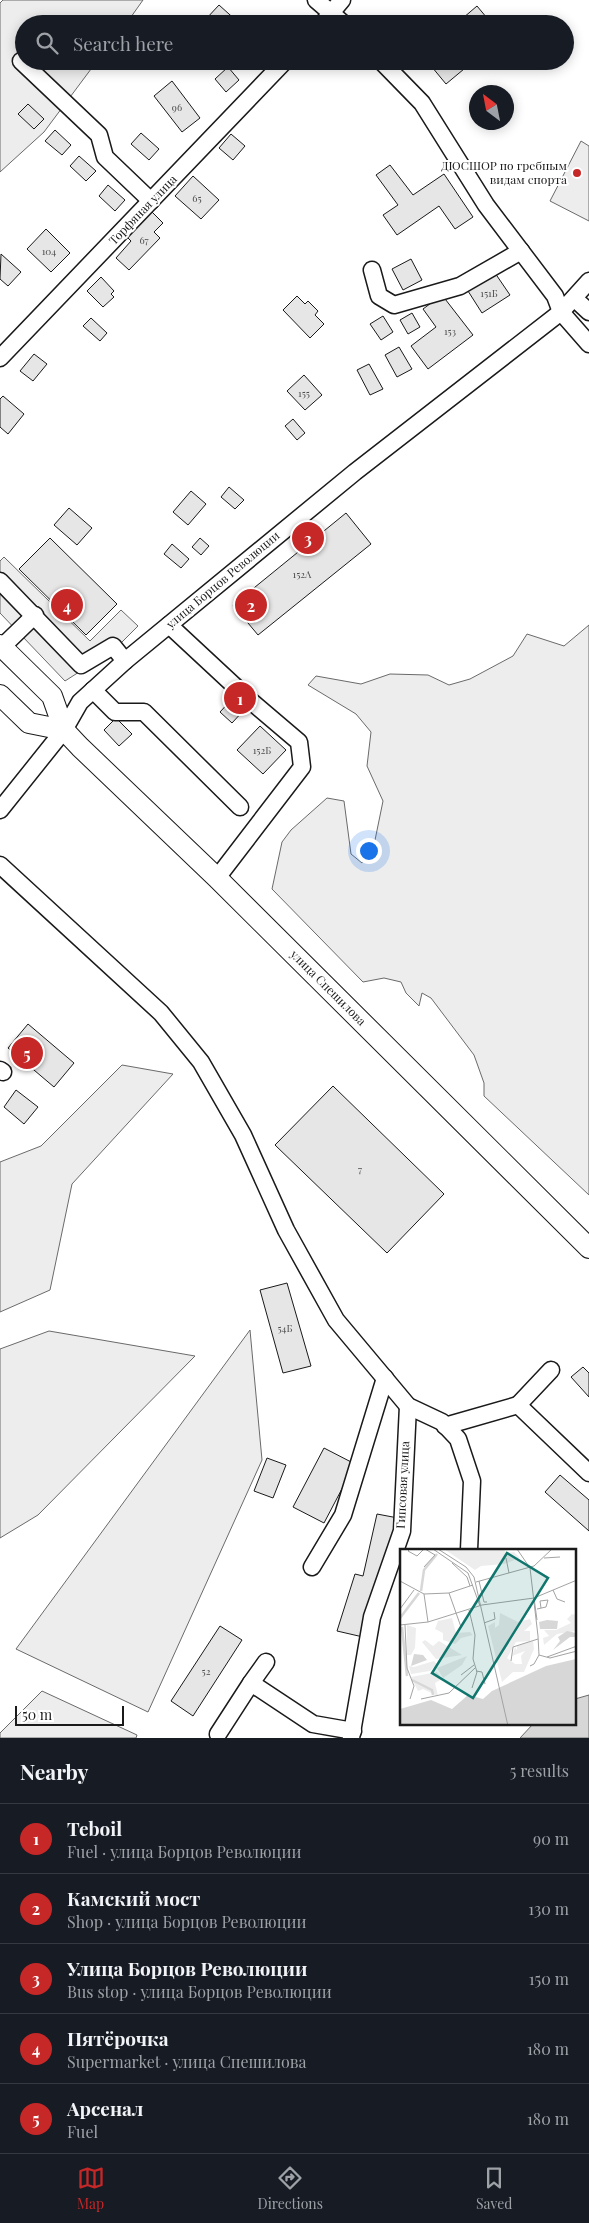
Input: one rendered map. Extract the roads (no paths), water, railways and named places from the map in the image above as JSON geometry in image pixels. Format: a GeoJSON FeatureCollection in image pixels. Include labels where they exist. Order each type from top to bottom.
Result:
{"type":"FeatureCollection","features":[{"type":"Feature","properties":{"kind":"main road","name":"улица Спешилова"},"geometry":{"type":"LineString","coordinates":[[1,646],[52,696],[64,730],[217,878],[589,1248]]}},
{"type":"Feature","properties":{"kind":"main road"},"geometry":{"type":"LineString","coordinates":[[0,695],[29,723],[64,730]]}},
{"type":"Feature","properties":{"kind":"street"},"geometry":{"type":"LineString","coordinates":[[316,0],[335,15]]}},
{"type":"Feature","properties":{"kind":"street"},"geometry":{"type":"LineString","coordinates":[[30,70],[99,135],[105,157],[151,201]]}},
{"type":"Feature","properties":{"kind":"street","name":"Торфяная улица"},"geometry":{"type":"LineString","coordinates":[[0,358],[276,70]]}},
{"type":"Feature","properties":{"kind":"street"},"geometry":{"type":"LineString","coordinates":[[390,70],[422,103],[486,204],[555,296],[561,312],[589,344]]}},
{"type":"Feature","properties":{"kind":"street"},"geometry":{"type":"LineString","coordinates":[[372,270],[379,296],[394,304],[460,286],[521,251]]}},
{"type":"Feature","properties":{"kind":"street","name":"улица Борцов Революции"},"geometry":{"type":"LineString","coordinates":[[0,810],[64,730],[80,702],[125,661],[254,553],[355,472],[561,312],[575,299],[589,281]]}},
{"type":"Feature","properties":{"kind":"street"},"geometry":{"type":"LineString","coordinates":[[575,299],[588,311]]}},
{"type":"Feature","properties":{"kind":"street"},"geometry":{"type":"LineString","coordinates":[[0,581],[35,615],[81,665],[113,646],[125,661]]}},
{"type":"Feature","properties":{"kind":"street"},"geometry":{"type":"LineString","coordinates":[[1,646],[35,615]]}},
{"type":"Feature","properties":{"kind":"street"},"geometry":{"type":"LineString","coordinates":[[169,625],[240,691]]}},
{"type":"Feature","properties":{"kind":"street"},"geometry":{"type":"LineString","coordinates":[[93,690],[115,712],[144,712],[240,807]]}},
{"type":"Feature","properties":{"kind":"street"},"geometry":{"type":"LineString","coordinates":[[217,878],[302,767],[299,742],[252,702]]}},
{"type":"Feature","properties":{"kind":"street"},"geometry":{"type":"LineString","coordinates":[[0,865],[161,1013],[201,1062],[243,1135],[286,1230],[336,1320],[408,1406],[445,1426],[458,1439],[472,1481],[469,1549]]}},
{"type":"Feature","properties":{"kind":"street"},"geometry":{"type":"LineString","coordinates":[[445,1426],[518,1405],[551,1370]]}},
{"type":"Feature","properties":{"kind":"street"},"geometry":{"type":"LineString","coordinates":[[312,1568],[343,1515],[385,1378]]}},
{"type":"Feature","properties":{"kind":"street"},"geometry":{"type":"LineString","coordinates":[[518,1405],[587,1467]]}},
{"type":"Feature","properties":{"kind":"street","name":"Гипсовая улица"},"geometry":{"type":"LineString","coordinates":[[352,1735],[372,1617],[402,1531],[408,1406]]}},
{"type":"Feature","properties":{"kind":"street"},"geometry":{"type":"LineString","coordinates":[[218,1734],[266,1662]]}},
{"type":"Feature","properties":{"kind":"street"},"geometry":{"type":"LineString","coordinates":[[251,1684],[313,1724],[352,1735]]}},
{"type":"Feature","properties":{"kind":"place","name":"ДЮСШОР по гребным видам спорта"},"geometry":{"type":"Point","coordinates":[577,173]}},
{"type":"Feature","properties":{"kind":"place","name":"Улица Борцов Революции"},"geometry":{"type":"Point","coordinates":[308,538]}},
{"type":"Feature","properties":{"kind":"place","name":"Пятёрочка"},"geometry":{"type":"Point","coordinates":[67,605]}},
{"type":"Feature","properties":{"kind":"place","name":"Камский мост"},"geometry":{"type":"Point","coordinates":[251,605]}},
{"type":"Feature","properties":{"kind":"place","name":"Teboil"},"geometry":{"type":"Point","coordinates":[240,698]}},
{"type":"Feature","properties":{"kind":"place","name":"Арсенал"},"geometry":{"type":"Point","coordinates":[27,1053]}}]}
